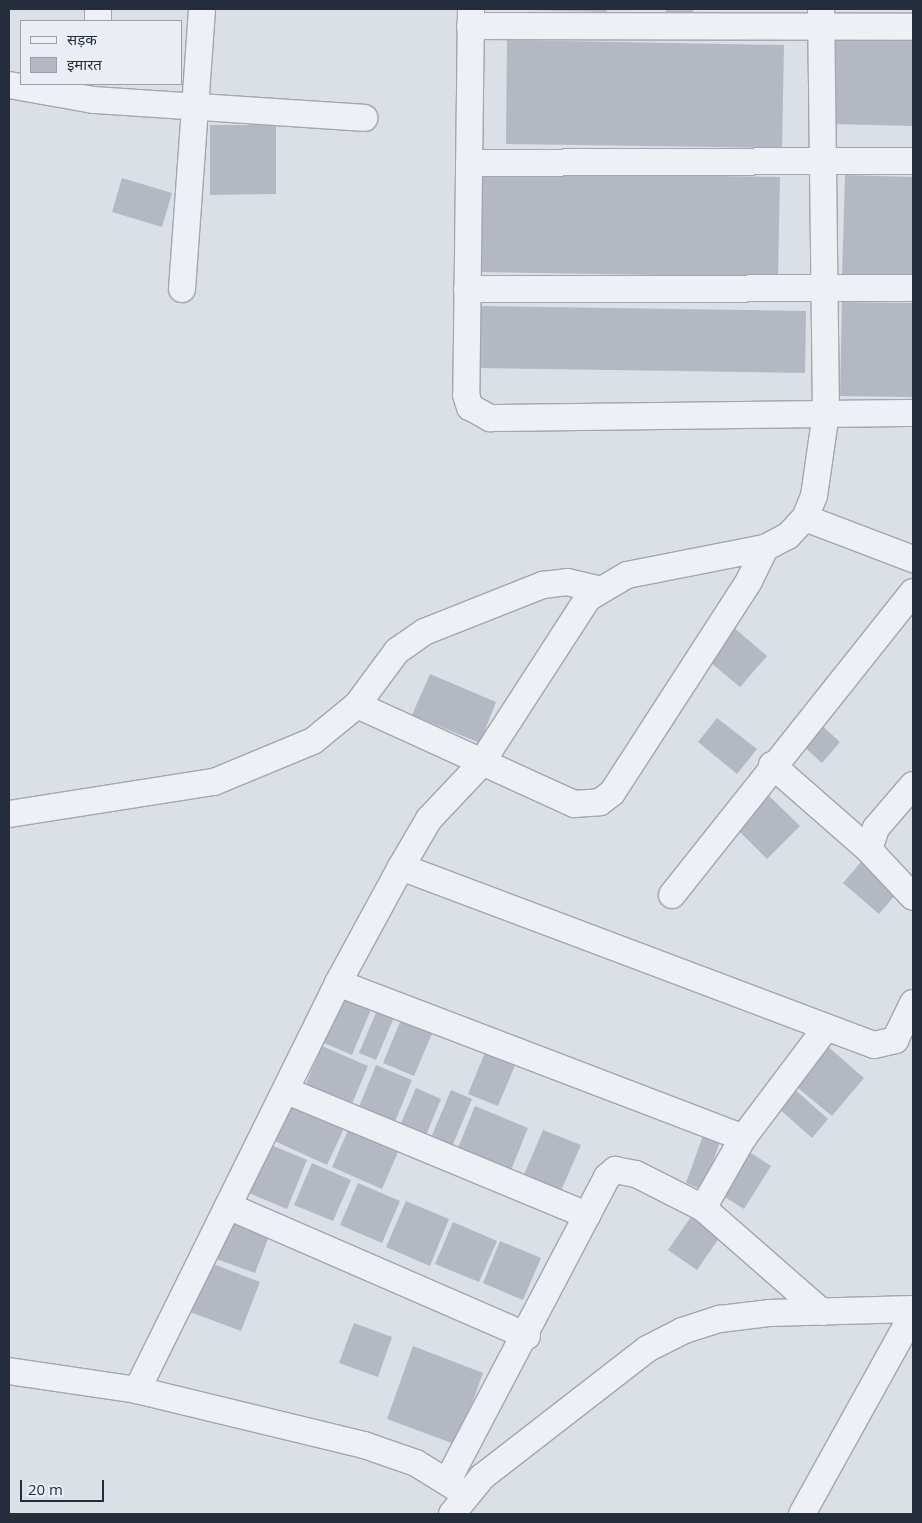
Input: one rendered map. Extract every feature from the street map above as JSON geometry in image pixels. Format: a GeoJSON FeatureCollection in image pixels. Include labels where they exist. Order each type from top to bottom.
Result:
{"type":"FeatureCollection","features":[{"type":"Feature","properties":{"kind":"street"},"geometry":{"type":"LineString","coordinates":[[182,289],[202,9]]}},
{"type":"Feature","properties":{"kind":"street"},"geometry":{"type":"LineString","coordinates":[[913,27],[821,19],[470,18],[466,395],[470,407],[481,415],[913,413]]}},
{"type":"Feature","properties":{"kind":"street"},"geometry":{"type":"LineString","coordinates":[[137,1390],[287,1091],[338,983],[401,867],[429,819],[480,765],[598,589],[628,575],[765,548],[788,536],[804,518],[814,496],[826,413],[826,165],[821,19]]}},
{"type":"Feature","properties":{"kind":"street"},"geometry":{"type":"LineString","coordinates":[[9,85],[95,92],[196,107],[364,118]]}},
{"type":"Feature","properties":{"kind":"street"},"geometry":{"type":"LineString","coordinates":[[469,163],[826,165],[913,161]]}},
{"type":"Feature","properties":{"kind":"street"},"geometry":{"type":"LineString","coordinates":[[467,289],[825,286],[913,288]]}},
{"type":"Feature","properties":{"kind":"street"},"geometry":{"type":"LineString","coordinates":[[804,518],[913,559]]}},
{"type":"Feature","properties":{"kind":"street"},"geometry":{"type":"LineString","coordinates":[[357,705],[480,765],[574,804],[600,802],[612,793],[749,581],[765,548]]}},
{"type":"Feature","properties":{"kind":"street"},"geometry":{"type":"LineString","coordinates":[[9,814],[214,782],[313,741],[357,705],[398,651],[424,632],[543,585],[567,582],[598,589]]}},
{"type":"Feature","properties":{"kind":"street"},"geometry":{"type":"LineString","coordinates":[[672,895],[772,765],[913,592]]}},
{"type":"Feature","properties":{"kind":"street"},"geometry":{"type":"LineString","coordinates":[[772,765],[869,850],[913,897]]}},
{"type":"Feature","properties":{"kind":"street"},"geometry":{"type":"LineString","coordinates":[[869,850],[876,828],[913,785]]}},
{"type":"Feature","properties":{"kind":"street"},"geometry":{"type":"LineString","coordinates":[[401,867],[874,1046],[887,1044],[905,1024],[913,1003]]}},
{"type":"Feature","properties":{"kind":"street"},"geometry":{"type":"LineString","coordinates":[[338,983],[743,1138]]}},
{"type":"Feature","properties":{"kind":"street"},"geometry":{"type":"LineString","coordinates":[[703,1208],[743,1138],[825,1029]]}},
{"type":"Feature","properties":{"kind":"street"},"geometry":{"type":"LineString","coordinates":[[287,1091],[587,1215]]}},
{"type":"Feature","properties":{"kind":"street"},"geometry":{"type":"LineString","coordinates":[[455,1496],[527,1336],[587,1215],[615,1170],[636,1174],[703,1208],[822,1312]]}},
{"type":"Feature","properties":{"kind":"street"},"geometry":{"type":"LineString","coordinates":[[228,1206],[527,1336]]}},
{"type":"Feature","properties":{"kind":"street"},"geometry":{"type":"LineString","coordinates":[[455,1496],[647,1349],[720,1319],[822,1312],[913,1309]]}},
{"type":"Feature","properties":{"kind":"street"},"geometry":{"type":"LineString","coordinates":[[802,1514],[913,1314]]}},
{"type":"Feature","properties":{"kind":"street"},"geometry":{"type":"LineString","coordinates":[[9,1372],[46,1374],[137,1390],[364,1445],[455,1496]]}},
{"type":"Feature","properties":{"kind":"building"},"geometry":{"type":"Polygon","coordinates":[[[493,9],[607,9],[607,12],[493,9]]]}},
{"type":"Feature","properties":{"kind":"building"},"geometry":{"type":"Polygon","coordinates":[[[666,9],[693,9],[693,17],[665,16],[666,9]]]}},
{"type":"Feature","properties":{"kind":"building"},"geometry":{"type":"Polygon","coordinates":[[[836,34],[913,35],[913,126],[834,124],[836,34]]]}},
{"type":"Feature","properties":{"kind":"building"},"geometry":{"type":"Polygon","coordinates":[[[507,40],[784,45],[782,148],[506,144],[507,40]]]}},
{"type":"Feature","properties":{"kind":"building"},"geometry":{"type":"Polygon","coordinates":[[[210,125],[276,125],[276,194],[210,195],[210,125]]]}},
{"type":"Feature","properties":{"kind":"building"},"geometry":{"type":"Polygon","coordinates":[[[480,172],[780,177],[778,277],[478,272],[480,172]]]}},
{"type":"Feature","properties":{"kind":"building"},"geometry":{"type":"Polygon","coordinates":[[[845,175],[913,177],[913,280],[842,278],[845,175]]]}},
{"type":"Feature","properties":{"kind":"building"},"geometry":{"type":"Polygon","coordinates":[[[122,178],[172,193],[162,227],[112,212],[122,178]]]}},
{"type":"Feature","properties":{"kind":"building"},"geometry":{"type":"Polygon","coordinates":[[[842,302],[913,303],[913,397],[840,396],[842,302]]]}},
{"type":"Feature","properties":{"kind":"building"},"geometry":{"type":"Polygon","coordinates":[[[481,306],[806,311],[805,373],[480,368],[481,306]]]}},
{"type":"Feature","properties":{"kind":"building"},"geometry":{"type":"Polygon","coordinates":[[[732,626],[767,656],[740,687],[705,658],[732,626]]]}},
{"type":"Feature","properties":{"kind":"building"},"geometry":{"type":"Polygon","coordinates":[[[430,674],[496,702],[480,743],[412,715],[430,674]]]}},
{"type":"Feature","properties":{"kind":"building"},"geometry":{"type":"Polygon","coordinates":[[[717,718],[757,749],[737,774],[698,742],[717,718]]]}},
{"type":"Feature","properties":{"kind":"building"},"geometry":{"type":"Polygon","coordinates":[[[818,722],[840,742],[822,763],[800,743],[818,722]]]}},
{"type":"Feature","properties":{"kind":"building"},"geometry":{"type":"Polygon","coordinates":[[[764,791],[800,826],[767,859],[732,824],[764,791]]]}},
{"type":"Feature","properties":{"kind":"building"},"geometry":{"type":"Polygon","coordinates":[[[861,862],[897,893],[879,914],[843,883],[861,862]]]}},
{"type":"Feature","properties":{"kind":"building"},"geometry":{"type":"Polygon","coordinates":[[[346,990],[374,1002],[352,1055],[324,1043],[346,990]]]}},
{"type":"Feature","properties":{"kind":"building"},"geometry":{"type":"Polygon","coordinates":[[[378,1008],[395,1015],[376,1060],[359,1053],[378,1008]]]}},
{"type":"Feature","properties":{"kind":"building"},"geometry":{"type":"Polygon","coordinates":[[[403,1015],[434,1029],[414,1076],[383,1063],[403,1015]]]}},
{"type":"Feature","properties":{"kind":"building"},"geometry":{"type":"Polygon","coordinates":[[[488,1045],[518,1058],[498,1106],[468,1094],[488,1045]]]}},
{"type":"Feature","properties":{"kind":"building"},"geometry":{"type":"Polygon","coordinates":[[[826,1045],[864,1078],[832,1116],[793,1084],[826,1045]]]}},
{"type":"Feature","properties":{"kind":"building"},"geometry":{"type":"Polygon","coordinates":[[[322,1046],[368,1066],[348,1113],[302,1093],[322,1046]]]}},
{"type":"Feature","properties":{"kind":"building"},"geometry":{"type":"Polygon","coordinates":[[[376,1065],[412,1080],[392,1129],[356,1114],[376,1065]]]}},
{"type":"Feature","properties":{"kind":"building"},"geometry":{"type":"Polygon","coordinates":[[[792,1087],[828,1119],[812,1138],[776,1106],[792,1087]]]}},
{"type":"Feature","properties":{"kind":"building"},"geometry":{"type":"Polygon","coordinates":[[[416,1088],[441,1099],[424,1140],[398,1130],[416,1088]]]}},
{"type":"Feature","properties":{"kind":"building"},"geometry":{"type":"Polygon","coordinates":[[[451,1090],[472,1099],[451,1149],[430,1140],[451,1090]]]}},
{"type":"Feature","properties":{"kind":"building"},"geometry":{"type":"Polygon","coordinates":[[[288,1096],[346,1124],[327,1165],[268,1138],[288,1096]]]}},
{"type":"Feature","properties":{"kind":"building"},"geometry":{"type":"Polygon","coordinates":[[[475,1106],[528,1128],[511,1170],[458,1148],[475,1106]]]}},
{"type":"Feature","properties":{"kind":"building"},"geometry":{"type":"Polygon","coordinates":[[[352,1121],[402,1143],[382,1189],[332,1167],[352,1121]]]}},
{"type":"Feature","properties":{"kind":"building"},"geometry":{"type":"Polygon","coordinates":[[[543,1130],[581,1145],[560,1193],[523,1177],[543,1130]]]}},
{"type":"Feature","properties":{"kind":"building"},"geometry":{"type":"Polygon","coordinates":[[[704,1133],[721,1139],[703,1190],[686,1183],[704,1133]]]}},
{"type":"Feature","properties":{"kind":"building"},"geometry":{"type":"Polygon","coordinates":[[[264,1142],[307,1160],[287,1209],[244,1191],[264,1142]]]}},
{"type":"Feature","properties":{"kind":"building"},"geometry":{"type":"Polygon","coordinates":[[[748,1151],[771,1166],[744,1209],[720,1194],[748,1151]]]}},
{"type":"Feature","properties":{"kind":"building"},"geometry":{"type":"Polygon","coordinates":[[[312,1163],[351,1180],[333,1221],[294,1205],[312,1163]]]}},
{"type":"Feature","properties":{"kind":"building"},"geometry":{"type":"Polygon","coordinates":[[[358,1183],[400,1201],[382,1243],[340,1225],[358,1183]]]}},
{"type":"Feature","properties":{"kind":"building"},"geometry":{"type":"Polygon","coordinates":[[[406,1201],[449,1219],[430,1266],[386,1247],[406,1201]]]}},
{"type":"Feature","properties":{"kind":"building"},"geometry":{"type":"Polygon","coordinates":[[[224,1214],[271,1231],[255,1273],[208,1256],[224,1214]]]}},
{"type":"Feature","properties":{"kind":"building"},"geometry":{"type":"Polygon","coordinates":[[[693,1214],[722,1234],[697,1270],[668,1250],[693,1214]]]}},
{"type":"Feature","properties":{"kind":"building"},"geometry":{"type":"Polygon","coordinates":[[[453,1222],[497,1241],[479,1282],[435,1264],[453,1222]]]}},
{"type":"Feature","properties":{"kind":"building"},"geometry":{"type":"Polygon","coordinates":[[[500,1241],[541,1258],[523,1300],[483,1283],[500,1241]]]}},
{"type":"Feature","properties":{"kind":"building"},"geometry":{"type":"Polygon","coordinates":[[[208,1262],[260,1282],[241,1331],[190,1312],[208,1262]]]}},
{"type":"Feature","properties":{"kind":"building"},"geometry":{"type":"Polygon","coordinates":[[[354,1323],[392,1337],[378,1377],[339,1363],[354,1323]]]}},
{"type":"Feature","properties":{"kind":"building"},"geometry":{"type":"Polygon","coordinates":[[[413,1346],[483,1373],[457,1445],[387,1419],[413,1346]]]}}]}
